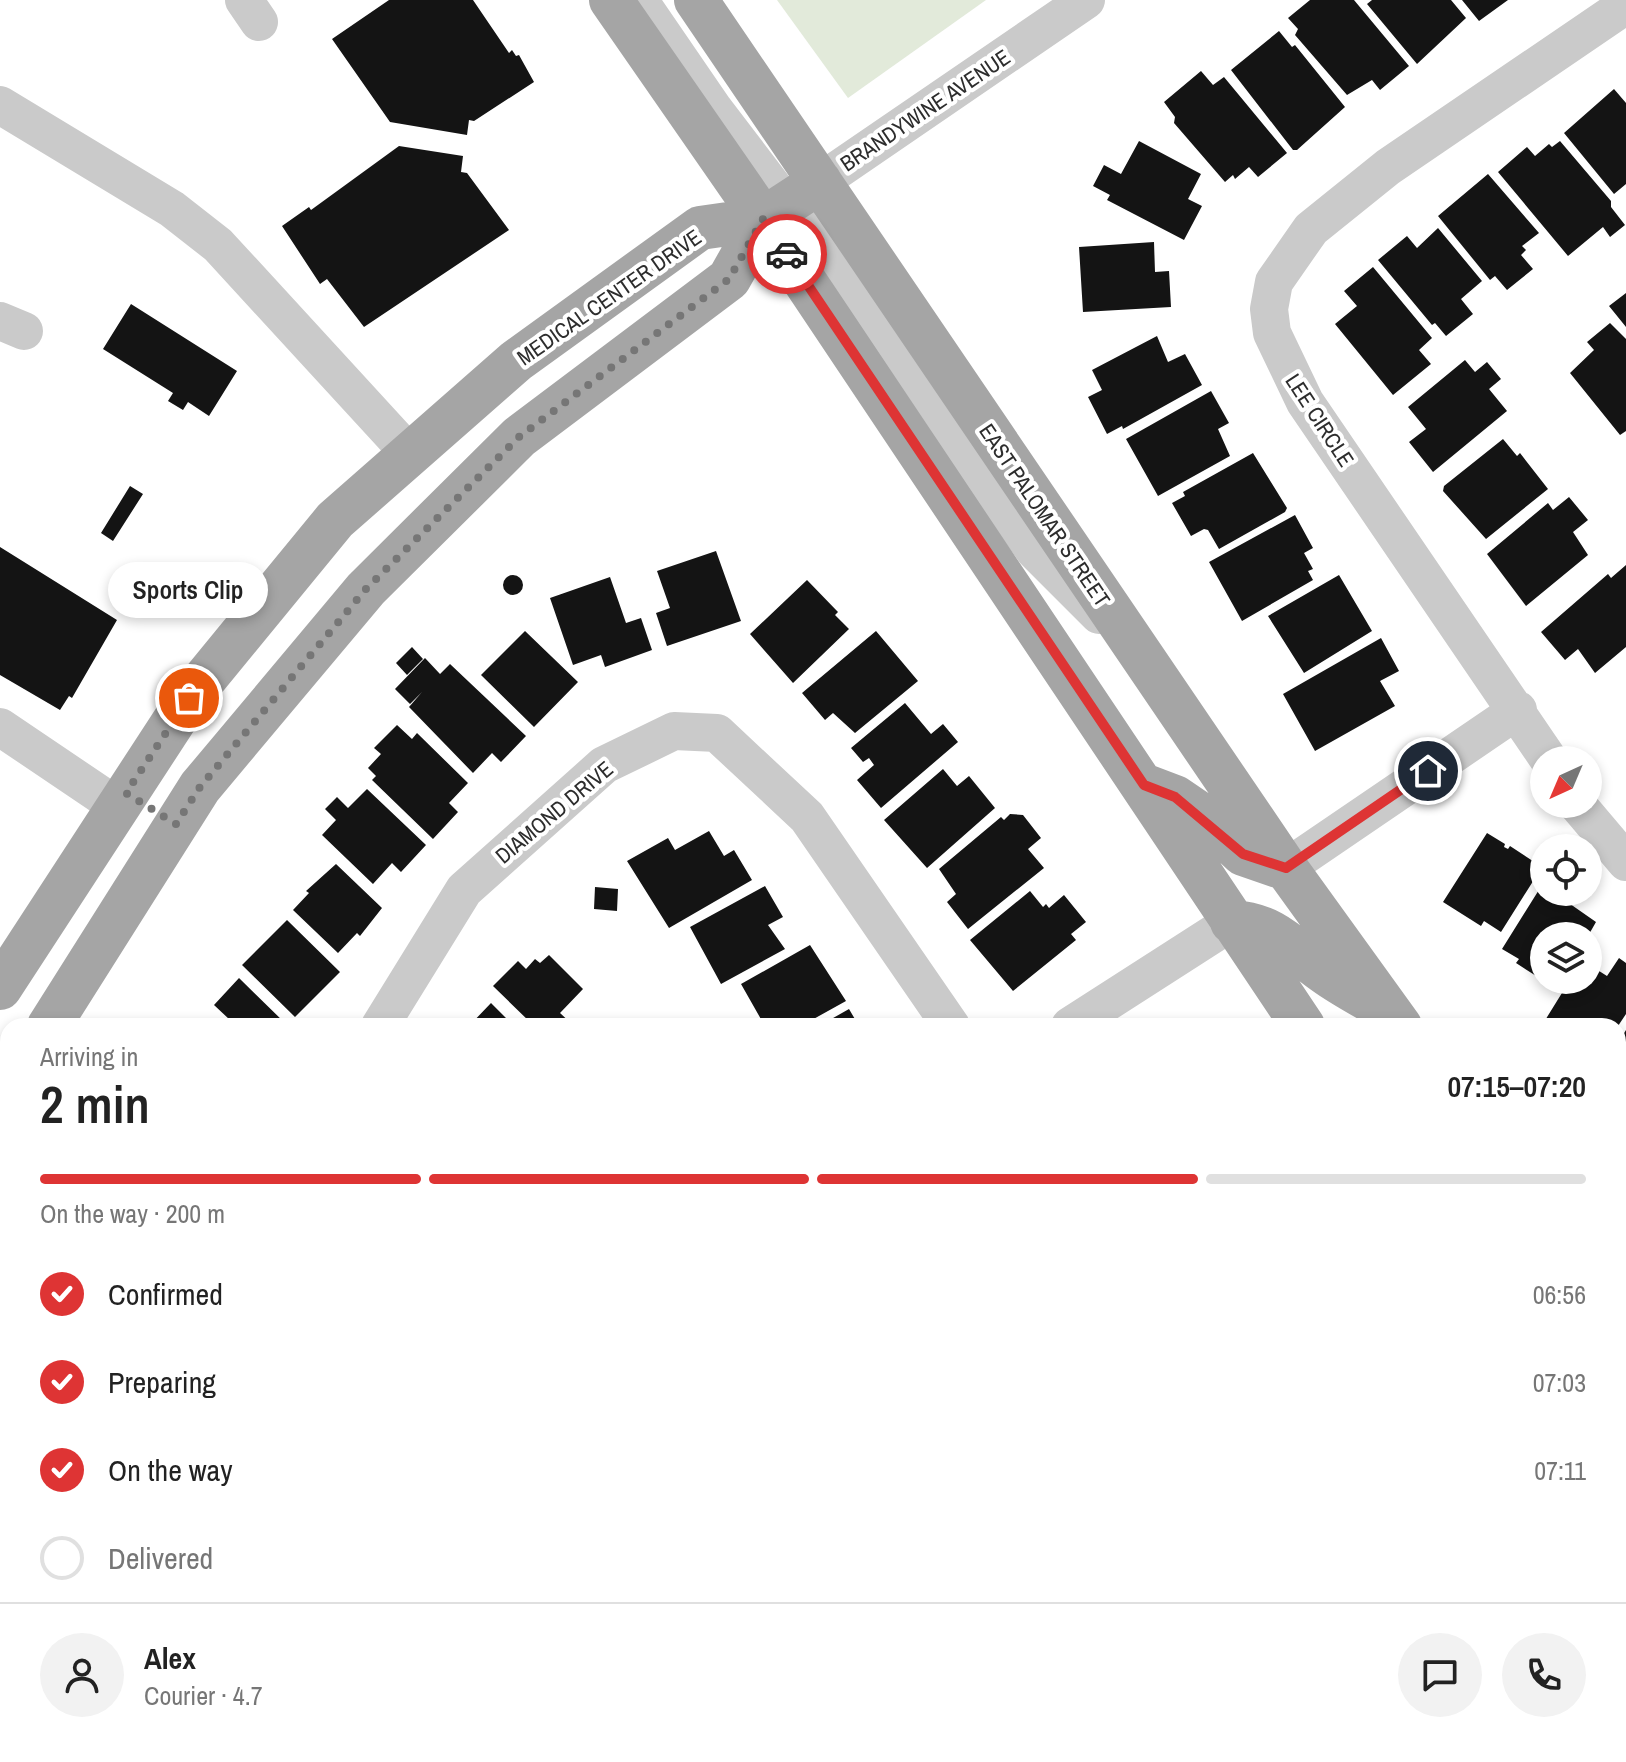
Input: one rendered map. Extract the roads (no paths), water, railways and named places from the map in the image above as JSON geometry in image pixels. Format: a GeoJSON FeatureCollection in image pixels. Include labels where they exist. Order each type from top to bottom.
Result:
{"type":"FeatureCollection","features":[{"type":"Feature","properties":{"kind":"main road","name":"EAST PALOMAR STREET"},"geometry":{"type":"LineString","coordinates":[[611,0],[790,202],[1145,662],[1286,868],[1395,1018]]}},
{"type":"Feature","properties":{"kind":"main road","name":"EAST PALOMAR STREET"},"geometry":{"type":"LineString","coordinates":[[696,0],[790,202],[1144,785],[1298,1018]]}},
{"type":"Feature","properties":{"kind":"main road","name":"MEDICAL CENTER DRIVE"},"geometry":{"type":"LineString","coordinates":[[0,988],[189,698],[335,520],[516,361],[700,228],[790,202]]}},
{"type":"Feature","properties":{"kind":"main road"},"geometry":{"type":"LineString","coordinates":[[54,1018],[200,787],[366,589],[519,437],[729,279],[790,202]]}},
{"type":"Feature","properties":{"kind":"main road"},"geometry":{"type":"LineString","coordinates":[[1144,785],[1175,797],[1243,854],[1286,868]]}},
{"type":"Feature","properties":{"kind":"main road"},"geometry":{"type":"LineString","coordinates":[[122,799],[176,824]]}},
{"type":"Feature","properties":{"kind":"main road"},"geometry":{"type":"LineString","coordinates":[[1232,922],[1256,924],[1276,934],[1327,975],[1393,1018]]}},
{"type":"Feature","properties":{"kind":"street"},"geometry":{"type":"LineString","coordinates":[[639,0],[713,108],[790,202]]}},
{"type":"Feature","properties":{"kind":"street","name":"BRANDYWINE AVENUE"},"geometry":{"type":"LineString","coordinates":[[790,202],[1086,0]]}},
{"type":"Feature","properties":{"kind":"street","name":"LEE CIRCLE"},"geometry":{"type":"LineString","coordinates":[[1540,746],[1305,402],[1272,333],[1269,309],[1274,282],[1311,229],[1388,167],[1626,5]]}},
{"type":"Feature","properties":{"kind":"street"},"geometry":{"type":"LineString","coordinates":[[0,105],[172,209],[218,245],[409,453]]}},
{"type":"Feature","properties":{"kind":"street"},"geometry":{"type":"LineString","coordinates":[[1286,868],[1518,710]]}},
{"type":"Feature","properties":{"kind":"street"},"geometry":{"type":"LineString","coordinates":[[0,727],[122,799]]}},
{"type":"Feature","properties":{"kind":"street","name":"DIAMOND DRIVE"},"geometry":{"type":"LineString","coordinates":[[385,1018],[464,890],[604,765],[674,731],[717,733],[807,817],[945,1018]]}},
{"type":"Feature","properties":{"kind":"street"},"geometry":{"type":"LineString","coordinates":[[1589,818],[1626,862]]}},
{"type":"Feature","properties":{"kind":"street"},"geometry":{"type":"LineString","coordinates":[[1082,1018],[1232,922]]}},
{"type":"Feature","properties":{"kind":"place","name":"Sports Clip"},"geometry":{"type":"Point","coordinates":[189,698]}}]}
